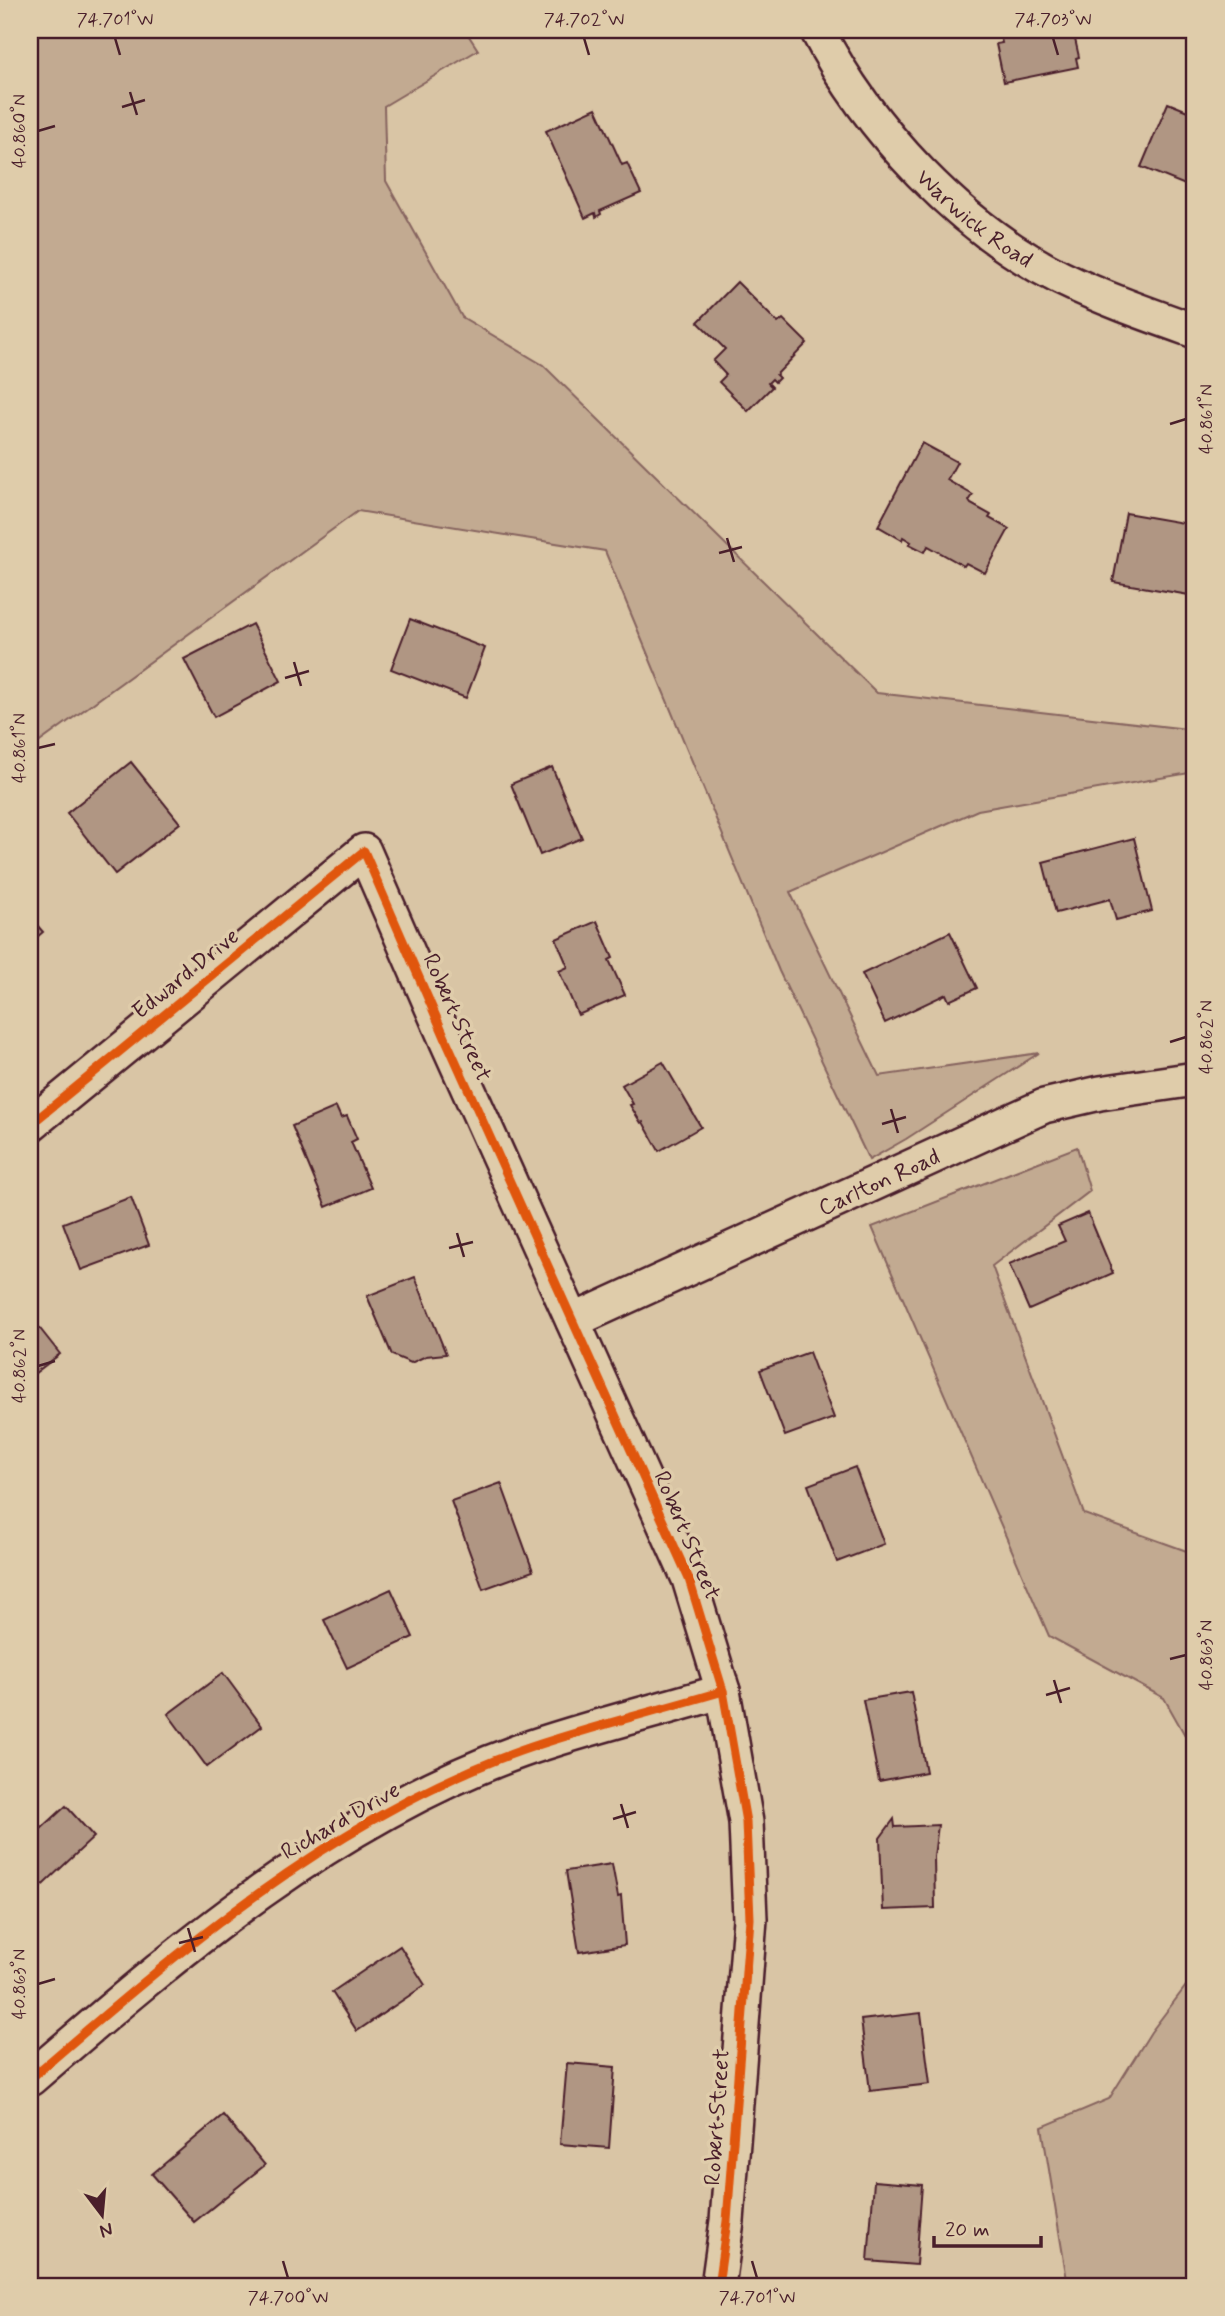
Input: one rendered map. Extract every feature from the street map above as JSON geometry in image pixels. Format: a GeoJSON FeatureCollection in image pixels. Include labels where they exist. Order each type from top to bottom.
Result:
{"type":"FeatureCollection","features":[{"type":"Feature","properties":{"kind":"street","name":"Warwick Road"},"geometry":{"type":"LineString","coordinates":[[817,30],[852,89],[877,124],[946,197],[1001,242],[1059,277],[1195,331]]}},
{"type":"Feature","properties":{"kind":"street","name":"Edward Drive"},"geometry":{"type":"LineString","coordinates":[[30,1125],[364,852]]}},
{"type":"Feature","properties":{"kind":"street","name":"Robert Street"},"geometry":{"type":"LineString","coordinates":[[364,852],[689,1579],[723,1691],[746,1822],[750,1919],[727,2221],[718,2286]]}},
{"type":"Feature","properties":{"kind":"street","name":"Carlton Road"},"geometry":{"type":"LineString","coordinates":[[573,1321],[1044,1106],[1100,1093],[1195,1079]]}},
{"type":"Feature","properties":{"kind":"street","name":"Richard Drive"},"geometry":{"type":"LineString","coordinates":[[30,2079],[254,1895],[335,1842],[383,1815],[445,1783],[520,1751],[723,1691]]}},
{"type":"Feature","properties":{"kind":"shaded area"},"geometry":{"type":"Polygon","coordinates":[[[30,30],[465,30],[478,50],[384,106],[386,181],[462,317],[543,365],[877,693],[1195,730],[1195,772],[978,810],[790,892],[879,1076],[1039,1053],[869,1160],[779,971],[605,551],[358,511],[30,749],[30,30]]]}},
{"type":"Feature","properties":{"kind":"shaded area"},"geometry":{"type":"Polygon","coordinates":[[[1077,1147],[1090,1191],[992,1266],[1084,1514],[1195,1554],[1195,1753],[1164,1698],[1049,1636],[872,1227],[1077,1147]]]}},
{"type":"Feature","properties":{"kind":"shaded area"},"geometry":{"type":"Polygon","coordinates":[[[1195,1974],[1195,2286],[1068,2286],[1042,2127],[1109,2099],[1151,2032],[1195,1974]]]}},
{"type":"Feature","properties":{"kind":"building"},"geometry":{"type":"Polygon","coordinates":[[[999,30],[1073,30],[1079,57],[1076,58],[1078,67],[1004,82],[996,44],[1002,43],[999,30]]]}},
{"type":"Feature","properties":{"kind":"building"},"geometry":{"type":"Polygon","coordinates":[[[1168,103],[1195,114],[1195,189],[1141,167],[1168,103]]]}},
{"type":"Feature","properties":{"kind":"building"},"geometry":{"type":"Polygon","coordinates":[[[596,108],[622,165],[627,163],[641,193],[600,211],[601,214],[596,217],[595,213],[585,218],[546,131],[596,108]]]}},
{"type":"Feature","properties":{"kind":"building"},"geometry":{"type":"Polygon","coordinates":[[[737,282],[778,323],[783,319],[807,343],[776,375],[779,378],[768,383],[772,387],[748,411],[719,382],[726,375],[713,361],[725,349],[698,322],[737,282]]]}},
{"type":"Feature","properties":{"kind":"building"},"geometry":{"type":"Polygon","coordinates":[[[922,443],[957,462],[947,480],[973,495],[969,501],[971,504],[1009,529],[985,573],[966,563],[964,566],[928,546],[925,552],[909,544],[911,542],[903,537],[902,540],[878,526],[922,443]]]}},
{"type":"Feature","properties":{"kind":"building"},"geometry":{"type":"Polygon","coordinates":[[[1126,513],[1195,525],[1195,596],[1113,582],[1126,513]]]}},
{"type":"Feature","properties":{"kind":"building"},"geometry":{"type":"Polygon","coordinates":[[[410,619],[485,648],[466,698],[391,669],[410,619]]]}},
{"type":"Feature","properties":{"kind":"building"},"geometry":{"type":"Polygon","coordinates":[[[252,624],[281,681],[214,717],[184,659],[252,624]]]}},
{"type":"Feature","properties":{"kind":"building"},"geometry":{"type":"Polygon","coordinates":[[[131,762],[180,823],[115,874],[67,813],[131,762]]]}},
{"type":"Feature","properties":{"kind":"building"},"geometry":{"type":"Polygon","coordinates":[[[552,767],[582,838],[540,855],[511,784],[552,767]]]}},
{"type":"Feature","properties":{"kind":"building"},"geometry":{"type":"Polygon","coordinates":[[[1134,838],[1152,911],[1116,920],[1110,899],[1056,913],[1043,862],[1134,838]]]}},
{"type":"Feature","properties":{"kind":"building"},"geometry":{"type":"Polygon","coordinates":[[[30,917],[43,932],[30,943],[30,917]]]}},
{"type":"Feature","properties":{"kind":"building"},"geometry":{"type":"Polygon","coordinates":[[[597,921],[613,958],[609,960],[625,995],[578,1015],[559,971],[568,967],[556,939],[597,921]]]}},
{"type":"Feature","properties":{"kind":"building"},"geometry":{"type":"Polygon","coordinates":[[[950,932],[977,988],[949,1001],[946,994],[885,1023],[862,974],[950,932]]]}},
{"type":"Feature","properties":{"kind":"building"},"geometry":{"type":"Polygon","coordinates":[[[663,1062],[701,1127],[659,1151],[630,1105],[633,1104],[622,1085],[663,1062]]]}},
{"type":"Feature","properties":{"kind":"building"},"geometry":{"type":"Polygon","coordinates":[[[336,1107],[341,1118],[347,1116],[357,1139],[351,1142],[371,1188],[326,1207],[292,1126],[336,1107]]]}},
{"type":"Feature","properties":{"kind":"building"},"geometry":{"type":"Polygon","coordinates":[[[131,1197],[149,1245],[81,1270],[63,1223],[131,1197]]]}},
{"type":"Feature","properties":{"kind":"building"},"geometry":{"type":"Polygon","coordinates":[[[1088,1213],[1113,1273],[1029,1310],[1009,1264],[1065,1241],[1058,1226],[1088,1213]]]}},
{"type":"Feature","properties":{"kind":"building"},"geometry":{"type":"Polygon","coordinates":[[[415,1277],[446,1354],[426,1356],[411,1363],[392,1355],[367,1296],[415,1277]]]}},
{"type":"Feature","properties":{"kind":"building"},"geometry":{"type":"Polygon","coordinates":[[[30,1316],[60,1354],[30,1377],[30,1316]]]}},
{"type":"Feature","properties":{"kind":"building"},"geometry":{"type":"Polygon","coordinates":[[[809,1352],[834,1418],[785,1436],[760,1370],[809,1352]]]}},
{"type":"Feature","properties":{"kind":"building"},"geometry":{"type":"Polygon","coordinates":[[[855,1467],[884,1544],[837,1562],[808,1485],[855,1467]]]}},
{"type":"Feature","properties":{"kind":"building"},"geometry":{"type":"Polygon","coordinates":[[[501,1483],[533,1571],[483,1589],[451,1501],[501,1483]]]}},
{"type":"Feature","properties":{"kind":"building"},"geometry":{"type":"Polygon","coordinates":[[[391,1589],[413,1637],[347,1668],[324,1620],[391,1589]]]}},
{"type":"Feature","properties":{"kind":"building"},"geometry":{"type":"Polygon","coordinates":[[[223,1673],[262,1726],[207,1767],[168,1714],[223,1673]]]}},
{"type":"Feature","properties":{"kind":"building"},"geometry":{"type":"Polygon","coordinates":[[[911,1692],[926,1772],[879,1781],[863,1700],[911,1692]]]}},
{"type":"Feature","properties":{"kind":"building"},"geometry":{"type":"Polygon","coordinates":[[[66,1806],[94,1837],[30,1897],[30,1839],[66,1806]]]}},
{"type":"Feature","properties":{"kind":"building"},"geometry":{"type":"Polygon","coordinates":[[[894,1819],[895,1827],[938,1825],[934,1857],[935,1908],[883,1910],[880,1838],[894,1819]]]}},
{"type":"Feature","properties":{"kind":"building"},"geometry":{"type":"Polygon","coordinates":[[[612,1864],[618,1897],[621,1896],[625,1945],[579,1952],[566,1871],[612,1864]]]}},
{"type":"Feature","properties":{"kind":"building"},"geometry":{"type":"Polygon","coordinates":[[[400,1946],[425,1985],[357,2031],[332,1992],[400,1946]]]}},
{"type":"Feature","properties":{"kind":"building"},"geometry":{"type":"Polygon","coordinates":[[[921,2013],[930,2084],[870,2091],[861,2020],[921,2013]]]}},
{"type":"Feature","properties":{"kind":"building"},"geometry":{"type":"Polygon","coordinates":[[[567,2063],[615,2067],[609,2148],[560,2144],[567,2063]]]}},
{"type":"Feature","properties":{"kind":"building"},"geometry":{"type":"Polygon","coordinates":[[[223,2115],[265,2165],[194,2222],[152,2174],[223,2115]]]}},
{"type":"Feature","properties":{"kind":"building"},"geometry":{"type":"Polygon","coordinates":[[[874,2181],[922,2185],[916,2265],[868,2261],[874,2181]]]}},
{"type":"Feature","properties":{"kind":"cycle path"},"geometry":{"type":"LineString","coordinates":[[30,1125],[364,851],[689,1579],[723,1691],[746,1822],[750,1919],[727,2221],[718,2286]]}},
{"type":"Feature","properties":{"kind":"cycle path"},"geometry":{"type":"LineString","coordinates":[[30,2079],[143,1983],[260,1892],[322,1850],[385,1813],[451,1779],[520,1751],[723,1691]]}}]}
